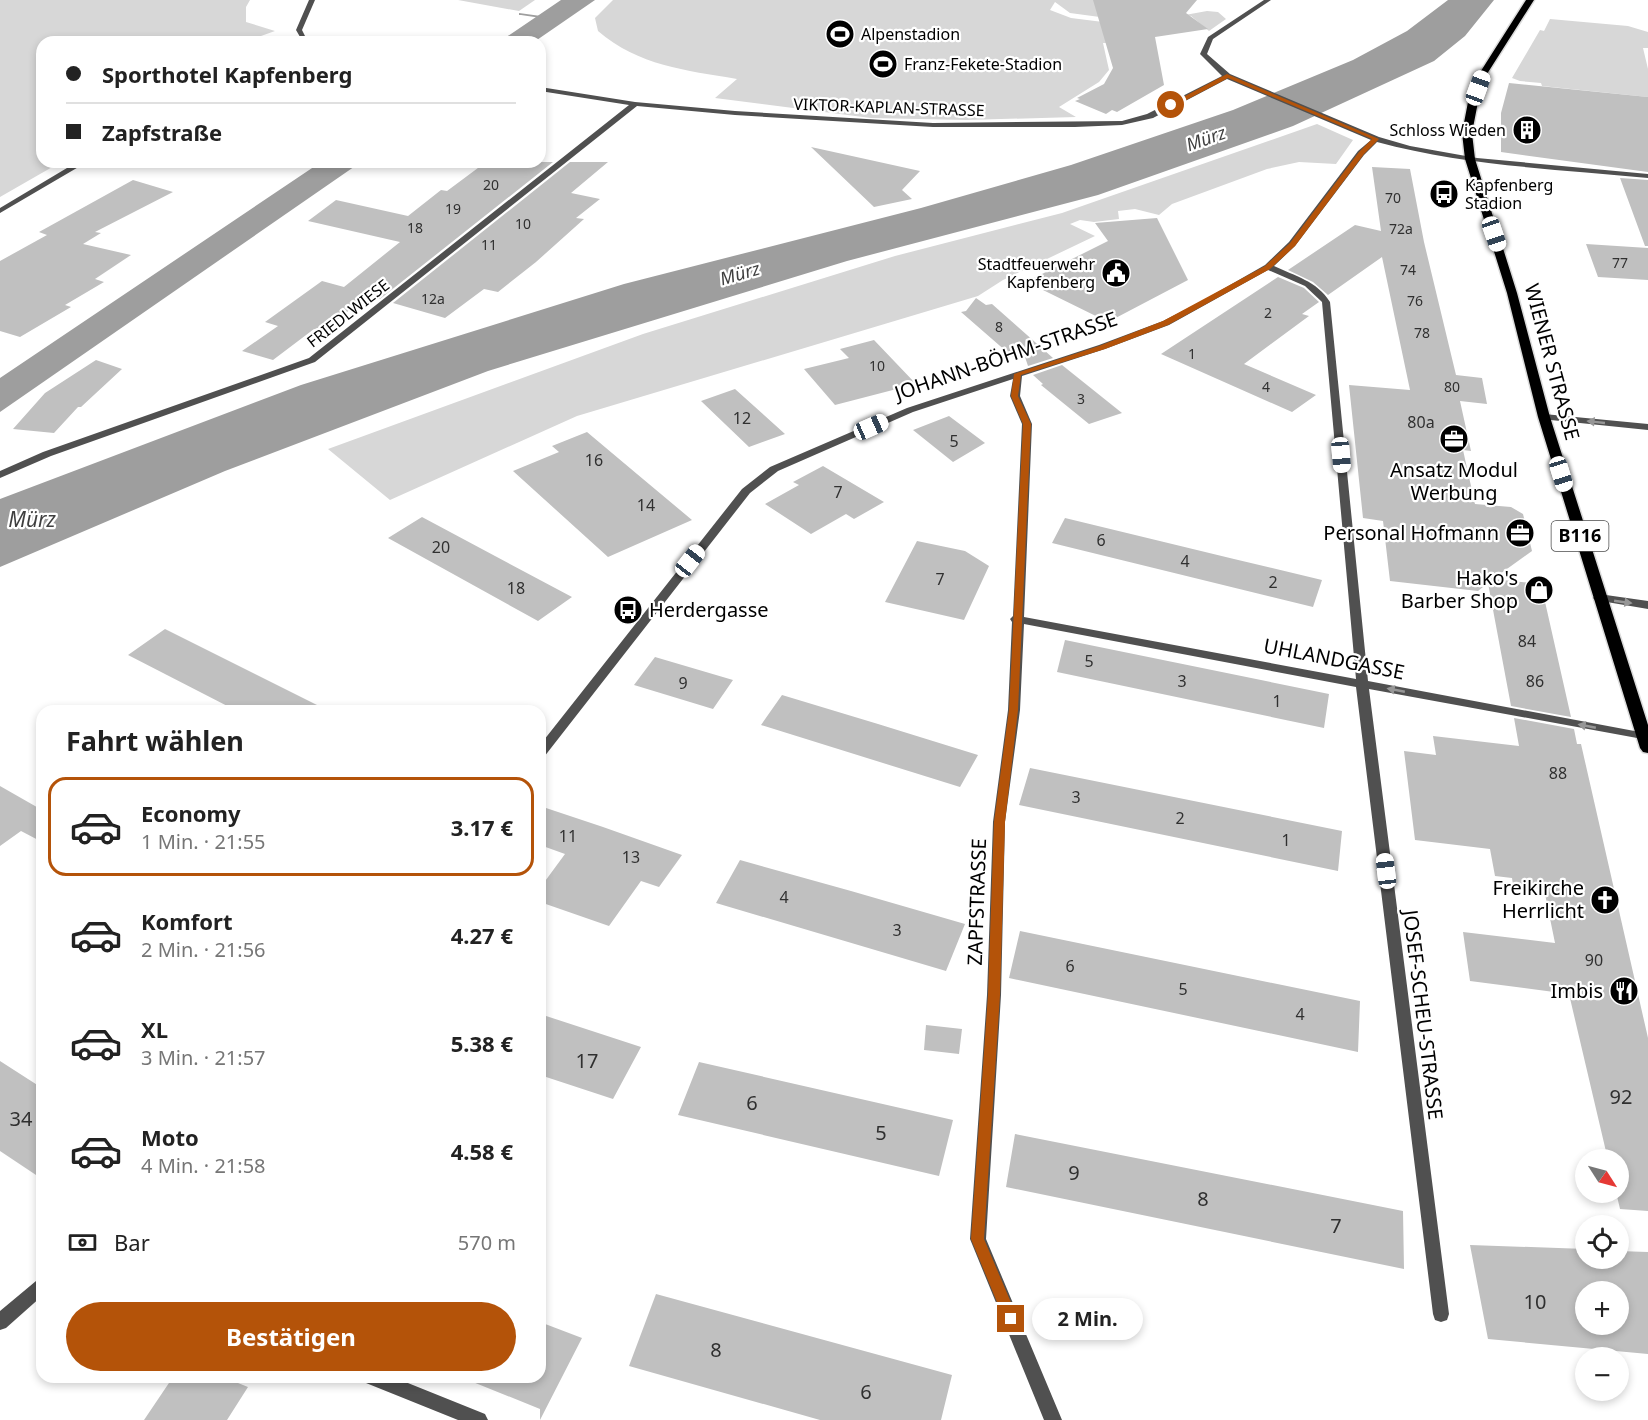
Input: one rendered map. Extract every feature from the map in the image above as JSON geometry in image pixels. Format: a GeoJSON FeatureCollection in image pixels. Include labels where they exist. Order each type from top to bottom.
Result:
{"type":"FeatureCollection","features":[{"type":"Feature","properties":{"kind":"main road","name":"WIENER STRASSE"},"geometry":{"type":"LineString","coordinates":[[1530,0],[1483,74],[1473,102],[1467,133],[1470,159],[1512,293],[1544,417],[1646,742]]}},
{"type":"Feature","properties":{"kind":"street"},"geometry":{"type":"LineString","coordinates":[[302,36],[299,30],[312,0]]}},
{"type":"Feature","properties":{"kind":"street"},"geometry":{"type":"LineString","coordinates":[[1268,0],[1210,38],[1203,54],[1227,76],[1376,139],[1400,146],[1470,159],[1648,176]]}},
{"type":"Feature","properties":{"kind":"street","name":"VIKTOR-KAPLAN-STRASSE"},"geometry":{"type":"LineString","coordinates":[[546,90],[635,104],[735,113],[933,125],[1122,123],[1150,116],[1227,76]]}},
{"type":"Feature","properties":{"kind":"street","name":"FRIEDLWIESE"},"geometry":{"type":"LineString","coordinates":[[0,475],[47,454],[195,404],[312,360],[635,104]]}},
{"type":"Feature","properties":{"kind":"street","name":"JOHANN-BÖHM-STRASSE"},"geometry":{"type":"LineString","coordinates":[[546,746],[739,500],[774,469],[910,410],[1102,348],[1166,323],[1268,267],[1293,244],[1361,153],[1376,139]]}},
{"type":"Feature","properties":{"kind":"street"},"geometry":{"type":"LineString","coordinates":[[0,211],[73,168]]}},
{"type":"Feature","properties":{"kind":"street","name":"JOSEF-SCHEU-STRASSE"},"geometry":{"type":"LineString","coordinates":[[1268,267],[1311,286],[1322,294],[1326,302],[1362,684],[1441,1314]]}},
{"type":"Feature","properties":{"kind":"street","name":"ZAPFSTRASSE"},"geometry":{"type":"LineString","coordinates":[[1017,374],[1015,396],[1027,424],[1014,710],[999,822],[994,995],[978,1239],[1053,1420]]}},
{"type":"Feature","properties":{"kind":"street"},"geometry":{"type":"LineString","coordinates":[[1544,417],[1648,427]]}},
{"type":"Feature","properties":{"kind":"street"},"geometry":{"type":"LineString","coordinates":[[1599,598],[1648,605]]}},
{"type":"Feature","properties":{"kind":"street","name":"UHLANDGASSE"},"geometry":{"type":"LineString","coordinates":[[1017,619],[1362,684],[1646,742]]}},
{"type":"Feature","properties":{"kind":"street"},"geometry":{"type":"LineString","coordinates":[[0,1322],[36,1291]]}},
{"type":"Feature","properties":{"kind":"street"},"geometry":{"type":"LineString","coordinates":[[387,1383],[479,1420]]}},
{"type":"Feature","properties":{"kind":"shaded area"},"geometry":{"type":"Polygon","coordinates":[[[0,0],[250,0],[246,7],[246,22],[275,31],[261,36],[36,36],[36,168],[51,168],[0,197],[0,0]]]}},
{"type":"Feature","properties":{"kind":"shaded area"},"geometry":{"type":"Polygon","coordinates":[[[458,0],[535,0],[519,11],[458,0]]]}},
{"type":"Feature","properties":{"kind":"shaded area","name":"Franz-Fekete-Stadion"},"geometry":{"type":"Polygon","coordinates":[[[613,0],[1197,0],[1122,20],[1070,13],[1055,2],[1050,10],[1071,18],[1119,24],[1148,43],[1103,43],[1109,70],[1099,82],[1059,107],[1076,117],[966,120],[871,118],[715,98],[737,79],[663,65],[630,52],[598,31],[595,18],[613,0]]]}},
{"type":"Feature","properties":{"kind":"shaded area"},"geometry":{"type":"Polygon","coordinates":[[[1207,11],[1218,12],[1226,19],[1209,31],[1191,16],[1185,15],[1207,11]]]}},
{"type":"Feature","properties":{"kind":"shaded area"},"geometry":{"type":"Polygon","coordinates":[[[1550,19],[1628,26],[1648,32],[1648,48],[1643,48],[1648,69],[1648,97],[1542,86],[1541,83],[1512,78],[1540,30],[1544,31],[1550,19]]]}},
{"type":"Feature","properties":{"kind":"shaded area"},"geometry":{"type":"Polygon","coordinates":[[[1317,124],[1353,140],[1336,164],[1299,162],[1267,169],[1172,204],[1159,215],[1135,209],[1118,211],[1119,219],[1094,222],[1080,220],[1070,224],[1095,236],[1003,280],[978,296],[577,416],[390,500],[328,449],[643,334],[895,256],[1062,213],[1317,124]]]}},
{"type":"Feature","properties":{"kind":"water"},"geometry":{"type":"Polygon","coordinates":[[[561,0],[595,0],[543,36],[508,36],[561,0]]]}},
{"type":"Feature","properties":{"kind":"water","name":"Mürz"},"geometry":{"type":"Polygon","coordinates":[[[1448,0],[1494,0],[1465,36],[1434,61],[1293,126],[1098,195],[847,261],[488,371],[225,471],[0,567],[0,499],[301,385],[624,284],[921,208],[1071,165],[1233,110],[1353,60],[1407,31],[1448,0]]]}},
{"type":"Feature","properties":{"kind":"water"},"geometry":{"type":"Polygon","coordinates":[[[312,168],[352,168],[0,412],[0,378],[312,168]]]}},
{"type":"Feature","properties":{"kind":"building"},"geometry":{"type":"Polygon","coordinates":[[[1093,0],[1197,0],[1186,13],[1208,29],[1155,37],[1164,85],[1117,112],[1112,110],[1106,114],[1075,101],[1104,84],[1113,68],[1093,0]]]}},
{"type":"Feature","properties":{"kind":"building"},"geometry":{"type":"Polygon","coordinates":[[[1509,83],[1648,97],[1648,172],[1501,152],[1501,113],[1509,83]]]}},
{"type":"Feature","properties":{"kind":"building"},"geometry":{"type":"Polygon","coordinates":[[[811,147],[920,171],[902,190],[912,199],[874,207],[811,147]]]}},
{"type":"Feature","properties":{"kind":"building"},"geometry":{"type":"Polygon","coordinates":[[[570,162],[608,162],[571,193],[600,199],[576,218],[584,219],[536,262],[498,292],[484,289],[445,318],[393,303],[570,162]]]}},
{"type":"Feature","properties":{"kind":"building"},"geometry":{"type":"Polygon","coordinates":[[[1372,167],[1410,169],[1424,242],[1456,375],[1482,378],[1487,404],[1460,401],[1471,451],[1463,450],[1475,504],[1511,507],[1523,514],[1532,551],[1493,579],[1541,584],[1571,717],[1511,706],[1488,583],[1478,591],[1390,581],[1383,521],[1363,518],[1349,385],[1410,390],[1382,257],[1328,295],[1313,282],[1288,270],[1355,225],[1381,231],[1372,167]]]}},
{"type":"Feature","properties":{"kind":"building"},"geometry":{"type":"Polygon","coordinates":[[[478,168],[545,168],[380,299],[368,296],[322,331],[314,329],[273,360],[242,351],[278,326],[265,322],[322,281],[344,287],[400,242],[308,221],[336,200],[408,216],[441,190],[447,191],[478,168]]]}},
{"type":"Feature","properties":{"kind":"building"},"geometry":{"type":"Polygon","coordinates":[[[1620,178],[1648,180],[1648,246],[1645,246],[1620,178]]]}},
{"type":"Feature","properties":{"kind":"building"},"geometry":{"type":"Polygon","coordinates":[[[133,180],[173,192],[95,232],[101,233],[83,244],[131,255],[95,279],[104,282],[65,305],[71,307],[20,337],[0,331],[0,261],[47,235],[39,232],[133,180]]]}},
{"type":"Feature","properties":{"kind":"building"},"geometry":{"type":"Polygon","coordinates":[[[1157,218],[1188,280],[1108,322],[1043,290],[1053,287],[1034,278],[1108,241],[1095,223],[1157,218]]]}},
{"type":"Feature","properties":{"kind":"building"},"geometry":{"type":"Polygon","coordinates":[[[1586,244],[1648,248],[1648,280],[1598,277],[1586,244]]]}},
{"type":"Feature","properties":{"kind":"building"},"geometry":{"type":"Polygon","coordinates":[[[1278,277],[1304,288],[1319,302],[1302,314],[1309,316],[1244,364],[1316,395],[1292,412],[1161,354],[1278,277]]]}},
{"type":"Feature","properties":{"kind":"building"},"geometry":{"type":"Polygon","coordinates":[[[976,298],[986,305],[992,304],[1053,358],[1028,366],[1025,357],[1015,359],[961,312],[966,311],[976,298]]]}},
{"type":"Feature","properties":{"kind":"building"},"geometry":{"type":"Polygon","coordinates":[[[874,340],[916,384],[835,405],[804,369],[849,358],[840,349],[874,340]]]}},
{"type":"Feature","properties":{"kind":"building"},"geometry":{"type":"Polygon","coordinates":[[[96,360],[122,369],[81,407],[78,407],[54,433],[13,429],[45,393],[96,360]]]}},
{"type":"Feature","properties":{"kind":"building"},"geometry":{"type":"Polygon","coordinates":[[[1062,365],[1122,413],[1089,424],[1041,385],[1043,384],[1033,375],[1062,365]]]}},
{"type":"Feature","properties":{"kind":"building"},"geometry":{"type":"Polygon","coordinates":[[[735,389],[785,434],[749,447],[701,401],[735,389]]]}},
{"type":"Feature","properties":{"kind":"building"},"geometry":{"type":"Polygon","coordinates":[[[949,416],[985,443],[953,462],[913,430],[949,416]]]}},
{"type":"Feature","properties":{"kind":"building"},"geometry":{"type":"Polygon","coordinates":[[[587,432],[692,520],[608,557],[513,471],[559,452],[552,446],[587,432]]]}},
{"type":"Feature","properties":{"kind":"building"},"geometry":{"type":"Polygon","coordinates":[[[823,466],[884,502],[854,519],[846,514],[811,534],[765,504],[799,485],[793,482],[823,466]]]}},
{"type":"Feature","properties":{"kind":"building"},"geometry":{"type":"Polygon","coordinates":[[[422,517],[572,597],[538,621],[388,538],[422,517]]]}},
{"type":"Feature","properties":{"kind":"building"},"geometry":{"type":"Polygon","coordinates":[[[1065,518],[1322,580],[1313,607],[1052,543],[1065,518]]]}},
{"type":"Feature","properties":{"kind":"building"},"geometry":{"type":"Polygon","coordinates":[[[917,541],[965,551],[989,566],[964,620],[885,602],[917,541]]]}},
{"type":"Feature","properties":{"kind":"building"},"geometry":{"type":"Polygon","coordinates":[[[165,629],[317,705],[225,705],[128,655],[165,629]]]}},
{"type":"Feature","properties":{"kind":"building"},"geometry":{"type":"Polygon","coordinates":[[[1065,640],[1329,694],[1324,728],[1057,672],[1065,640]]]}},
{"type":"Feature","properties":{"kind":"building"},"geometry":{"type":"Polygon","coordinates":[[[655,657],[733,680],[713,709],[634,685],[655,657]]]}},
{"type":"Feature","properties":{"kind":"building"},"geometry":{"type":"Polygon","coordinates":[[[782,695],[978,755],[960,787],[761,725],[782,695]]]}},
{"type":"Feature","properties":{"kind":"building"},"geometry":{"type":"Polygon","coordinates":[[[1514,718],[1574,729],[1577,744],[1581,744],[1648,1038],[1648,1211],[1620,1209],[1619,1203],[1629,1203],[1629,1149],[1605,1149],[1569,994],[1470,981],[1463,932],[1555,943],[1544,889],[1513,885],[1512,878],[1495,876],[1490,849],[1415,840],[1404,751],[1436,755],[1433,736],[1519,746],[1514,718]]]}},
{"type":"Feature","properties":{"kind":"building"},"geometry":{"type":"Polygon","coordinates":[[[1030,768],[1342,831],[1338,871],[1019,805],[1030,768]]]}},
{"type":"Feature","properties":{"kind":"building"},"geometry":{"type":"Polygon","coordinates":[[[0,786],[36,807],[36,839],[21,831],[0,846],[0,786]]]}},
{"type":"Feature","properties":{"kind":"building"},"geometry":{"type":"Polygon","coordinates":[[[546,808],[682,855],[659,887],[641,881],[609,926],[546,904],[546,880],[565,854],[546,847],[546,808]]]}},
{"type":"Feature","properties":{"kind":"building"},"geometry":{"type":"Polygon","coordinates":[[[740,860],[965,924],[946,971],[716,903],[740,860]]]}},
{"type":"Feature","properties":{"kind":"building"},"geometry":{"type":"Polygon","coordinates":[[[1020,931],[1360,1001],[1358,1052],[1009,978],[1020,931]]]}},
{"type":"Feature","properties":{"kind":"building"},"geometry":{"type":"Polygon","coordinates":[[[546,1016],[641,1047],[613,1099],[546,1077],[546,1016]]]}},
{"type":"Feature","properties":{"kind":"building"},"geometry":{"type":"Polygon","coordinates":[[[926,1025],[962,1029],[959,1054],[924,1050],[926,1025]]]}},
{"type":"Feature","properties":{"kind":"building"},"geometry":{"type":"Polygon","coordinates":[[[0,1061],[36,1084],[36,1175],[0,1151],[0,1061]]]}},
{"type":"Feature","properties":{"kind":"building"},"geometry":{"type":"Polygon","coordinates":[[[699,1062],[953,1120],[939,1176],[678,1115],[699,1062]]]}},
{"type":"Feature","properties":{"kind":"building"},"geometry":{"type":"Polygon","coordinates":[[[1015,1134],[1403,1211],[1404,1269],[1006,1187],[1015,1134]]]}},
{"type":"Feature","properties":{"kind":"building"},"geometry":{"type":"Polygon","coordinates":[[[1470,1245],[1575,1249],[1575,1269],[1629,1269],[1629,1251],[1648,1252],[1648,1354],[1629,1352],[1629,1347],[1575,1347],[1488,1339],[1470,1245]]]}},
{"type":"Feature","properties":{"kind":"building"},"geometry":{"type":"Polygon","coordinates":[[[656,1294],[952,1375],[941,1420],[820,1420],[629,1366],[656,1294]]]}},
{"type":"Feature","properties":{"kind":"building"},"geometry":{"type":"Polygon","coordinates":[[[546,1324],[582,1338],[540,1420],[540,1409],[475,1383],[546,1383],[546,1324]]]}},
{"type":"Feature","properties":{"kind":"building"},"geometry":{"type":"Polygon","coordinates":[[[169,1383],[238,1383],[248,1387],[227,1420],[144,1420],[169,1383]]]}},
{"type":"Feature","properties":{"kind":"waterway"},"geometry":{"type":"LineString","coordinates":[[521,14],[548,18]]}},
{"type":"Feature","properties":{"kind":"place","name":"Alpenstadion"},"geometry":{"type":"Point","coordinates":[840,34]}},
{"type":"Feature","properties":{"kind":"place","name":"Franz-Fekete-Stadion"},"geometry":{"type":"Point","coordinates":[883,64]}},
{"type":"Feature","properties":{"kind":"place","name":"Schloss Wieden"},"geometry":{"type":"Point","coordinates":[1527,130]}},
{"type":"Feature","properties":{"kind":"place","name":"Kapfenberg Stadion"},"geometry":{"type":"Point","coordinates":[1444,194]}},
{"type":"Feature","properties":{"kind":"place","name":"Stadtfeuerwehr Kapfenberg"},"geometry":{"type":"Point","coordinates":[1116,273]}},
{"type":"Feature","properties":{"kind":"place","name":"Ansatz Modul Werbung"},"geometry":{"type":"Point","coordinates":[1454,439]}},
{"type":"Feature","properties":{"kind":"place","name":"Personal Hofmann"},"geometry":{"type":"Point","coordinates":[1520,533]}},
{"type":"Feature","properties":{"kind":"place","name":"Hako's Barber Shop"},"geometry":{"type":"Point","coordinates":[1539,590]}},
{"type":"Feature","properties":{"kind":"place","name":"Herdergasse"},"geometry":{"type":"Point","coordinates":[628,610]}},
{"type":"Feature","properties":{"kind":"place","name":"Freikirche Herrlicht"},"geometry":{"type":"Point","coordinates":[1605,900]}},
{"type":"Feature","properties":{"kind":"place","name":"Imbis"},"geometry":{"type":"Point","coordinates":[1624,991]}},
{"type":"Feature","properties":{"kind":"route"},"geometry":{"type":"LineString","coordinates":[[1011,1319],[978,1239],[994,995],[999,822],[1014,710],[1027,424],[1015,396],[1017,374],[1102,348],[1166,323],[1268,267],[1293,244],[1361,153],[1376,139],[1227,76],[1171,105]]}}]}
